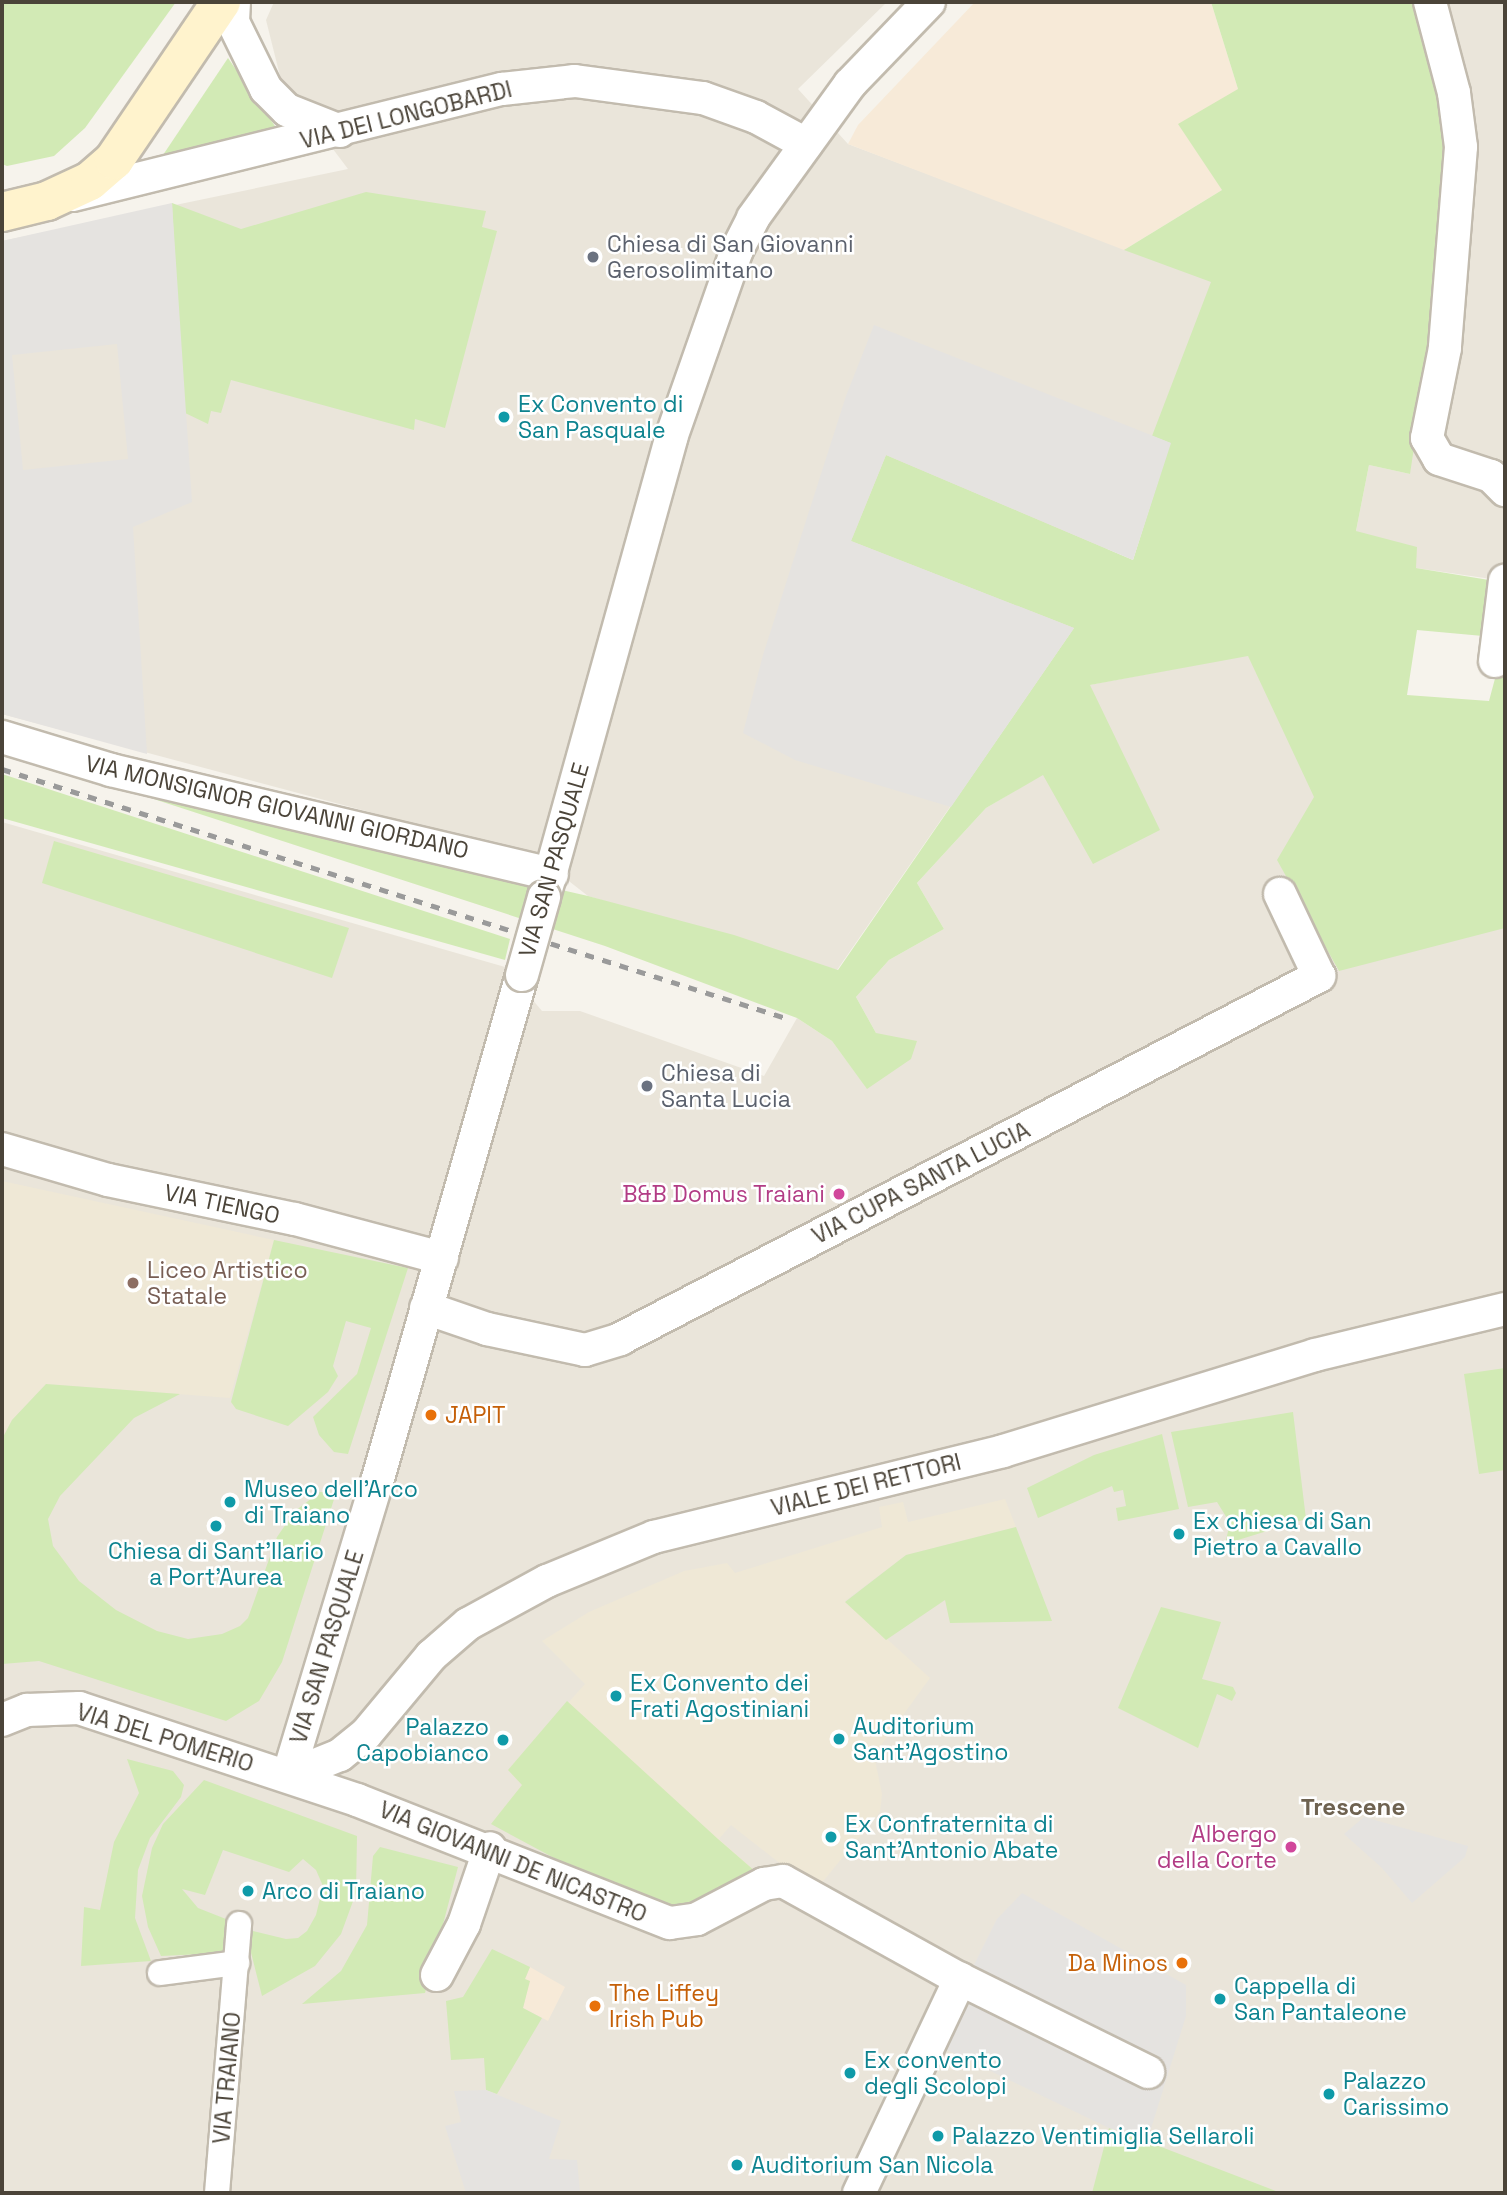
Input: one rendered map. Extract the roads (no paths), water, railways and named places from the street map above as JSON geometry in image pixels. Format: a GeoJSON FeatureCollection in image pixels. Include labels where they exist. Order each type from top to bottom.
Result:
{"type":"FeatureCollection","features":[{"type":"Feature","properties":{"kind":"main road"},"geometry":{"type":"LineString","coordinates":[[47,201],[90,181],[114,160],[221,2]]}},
{"type":"Feature","properties":{"kind":"main road","name":"VIA DEI LONGOBARDI"},"geometry":{"type":"LineString","coordinates":[[2,212],[47,201]]}},
{"type":"Feature","properties":{"kind":"street"},"geometry":{"type":"LineString","coordinates":[[234,2],[233,22],[266,89],[286,110],[340,131]]}},
{"type":"Feature","properties":{"kind":"street","name":"VIA SAN PASQUALE"},"geometry":{"type":"LineString","coordinates":[[288,1776],[442,1258],[671,438],[737,250],[752,218],[850,84],[929,2]]}},
{"type":"Feature","properties":{"kind":"street"},"geometry":{"type":"LineString","coordinates":[[1430,2],[1454,93],[1461,147],[1445,348],[1427,438],[1439,459],[1491,476],[1505,490]]}},
{"type":"Feature","properties":{"kind":"street","name":"VIA DEI LONGOBARDI"},"geometry":{"type":"LineString","coordinates":[[47,201],[502,89],[575,81],[703,98],[756,117],[806,144]]}},
{"type":"Feature","properties":{"kind":"street"},"geometry":{"type":"LineString","coordinates":[[2,198],[47,201]]}},
{"type":"Feature","properties":{"kind":"street"},"geometry":{"type":"LineString","coordinates":[[1496,661],[1505,581]]}},
{"type":"Feature","properties":{"kind":"street","name":"VIA MONSIGNOR GIOVANNI GIORDANO"},"geometry":{"type":"LineString","coordinates":[[2,737],[111,770],[548,886]]}},
{"type":"Feature","properties":{"kind":"street","name":"VIA CUPA SANTA LUCIA"},"geometry":{"type":"LineString","coordinates":[[426,1308],[487,1329],[585,1350],[620,1339],[1319,976],[1280,894]]}},
{"type":"Feature","properties":{"kind":"street","name":"VIA TIENGO"},"geometry":{"type":"LineString","coordinates":[[2,1149],[108,1180],[295,1219],[442,1258]]}},
{"type":"Feature","properties":{"kind":"street","name":"VIALE DEI RETTORI"},"geometry":{"type":"LineString","coordinates":[[288,1776],[340,1755],[366,1734],[431,1656],[468,1624],[547,1581],[654,1537],[1003,1451],[1315,1355],[1505,1309]]}},
{"type":"Feature","properties":{"kind":"street","name":"VIA DEL POMERIO"},"geometry":{"type":"LineString","coordinates":[[2,1720],[27,1710],[79,1708],[288,1776]]}},
{"type":"Feature","properties":{"kind":"street","name":"VIA GIOVANNI DE NICASTRO"},"geometry":{"type":"LineString","coordinates":[[288,1776],[490,1848],[670,1923],[697,1919],[773,1881],[783,1881],[960,1979],[1148,2072]]}},
{"type":"Feature","properties":{"kind":"street"},"geometry":{"type":"LineString","coordinates":[[437,1975],[464,1924],[490,1848]]}},
{"type":"Feature","properties":{"kind":"street","name":"VIA TRAIANO"},"geometry":{"type":"LineString","coordinates":[[217,2193],[239,1924]]}},
{"type":"Feature","properties":{"kind":"street"},"geometry":{"type":"LineString","coordinates":[[160,1972],[237,1964]]}},
{"type":"Feature","properties":{"kind":"street"},"geometry":{"type":"LineString","coordinates":[[859,2193],[934,2028],[960,1979]]}},
{"type":"Feature","properties":{"kind":"railway"},"geometry":{"type":"LineString","coordinates":[[2,769],[789,1019]]}},
{"type":"Feature","properties":{"kind":"place","name":"Chiesa di San Giovanni Gerosolimitano"},"geometry":{"type":"Point","coordinates":[593,257]}},
{"type":"Feature","properties":{"kind":"place","name":"Ex Convento di San Pasquale"},"geometry":{"type":"Point","coordinates":[504,417]}},
{"type":"Feature","properties":{"kind":"place","name":"Chiesa di Santa Lucia"},"geometry":{"type":"Point","coordinates":[647,1086]}},
{"type":"Feature","properties":{"kind":"place","name":"B&B Domus Traiani"},"geometry":{"type":"Point","coordinates":[839,1194]}},
{"type":"Feature","properties":{"kind":"place","name":"Liceo Artistico Statale"},"geometry":{"type":"Point","coordinates":[133,1283]}},
{"type":"Feature","properties":{"kind":"place","name":"JAPIT"},"geometry":{"type":"Point","coordinates":[431,1415]}},
{"type":"Feature","properties":{"kind":"place","name":"Museo dell'Arco di Traiano"},"geometry":{"type":"Point","coordinates":[230,1502]}},
{"type":"Feature","properties":{"kind":"place","name":"Chiesa di Sant'Ilario a Port'Aurea"},"geometry":{"type":"Point","coordinates":[216,1526]}},
{"type":"Feature","properties":{"kind":"place","name":"Ex chiesa di San Pietro a Cavallo"},"geometry":{"type":"Point","coordinates":[1179,1534]}},
{"type":"Feature","properties":{"kind":"place","name":"Ex Convento dei Frati Agostiniani"},"geometry":{"type":"Point","coordinates":[616,1696]}},
{"type":"Feature","properties":{"kind":"place","name":"Auditorium Sant'Agostino"},"geometry":{"type":"Point","coordinates":[839,1739]}},
{"type":"Feature","properties":{"kind":"place","name":"Palazzo Capobianco"},"geometry":{"type":"Point","coordinates":[503,1740]}},
{"type":"Feature","properties":{"kind":"place","name":"Ex Confraternita di Sant'Antonio Abate"},"geometry":{"type":"Point","coordinates":[831,1837]}},
{"type":"Feature","properties":{"kind":"place","name":"Albergo della Corte"},"geometry":{"type":"Point","coordinates":[1291,1847]}},
{"type":"Feature","properties":{"kind":"place","name":"Arco di Traiano"},"geometry":{"type":"Point","coordinates":[248,1891]}},
{"type":"Feature","properties":{"kind":"place","name":"Da Minos"},"geometry":{"type":"Point","coordinates":[1182,1963]}},
{"type":"Feature","properties":{"kind":"place","name":"Cappella di San Pantaleone"},"geometry":{"type":"Point","coordinates":[1220,1999]}},
{"type":"Feature","properties":{"kind":"place","name":"The Liffey Irish Pub"},"geometry":{"type":"Point","coordinates":[595,2006]}},
{"type":"Feature","properties":{"kind":"place","name":"Ex convento degli Scolopi"},"geometry":{"type":"Point","coordinates":[850,2073]}},
{"type":"Feature","properties":{"kind":"place","name":"Palazzo Carissimo"},"geometry":{"type":"Point","coordinates":[1329,2094]}},
{"type":"Feature","properties":{"kind":"place","name":"Palazzo Ventimiglia Sellaroli"},"geometry":{"type":"Point","coordinates":[938,2136]}},
{"type":"Feature","properties":{"kind":"place","name":"Auditorium San Nicola"},"geometry":{"type":"Point","coordinates":[737,2165]}},
{"type":"Feature","properties":{"kind":"district","name":"Trescene"},"geometry":{"type":"Point","coordinates":[1353,1807]}}]}
